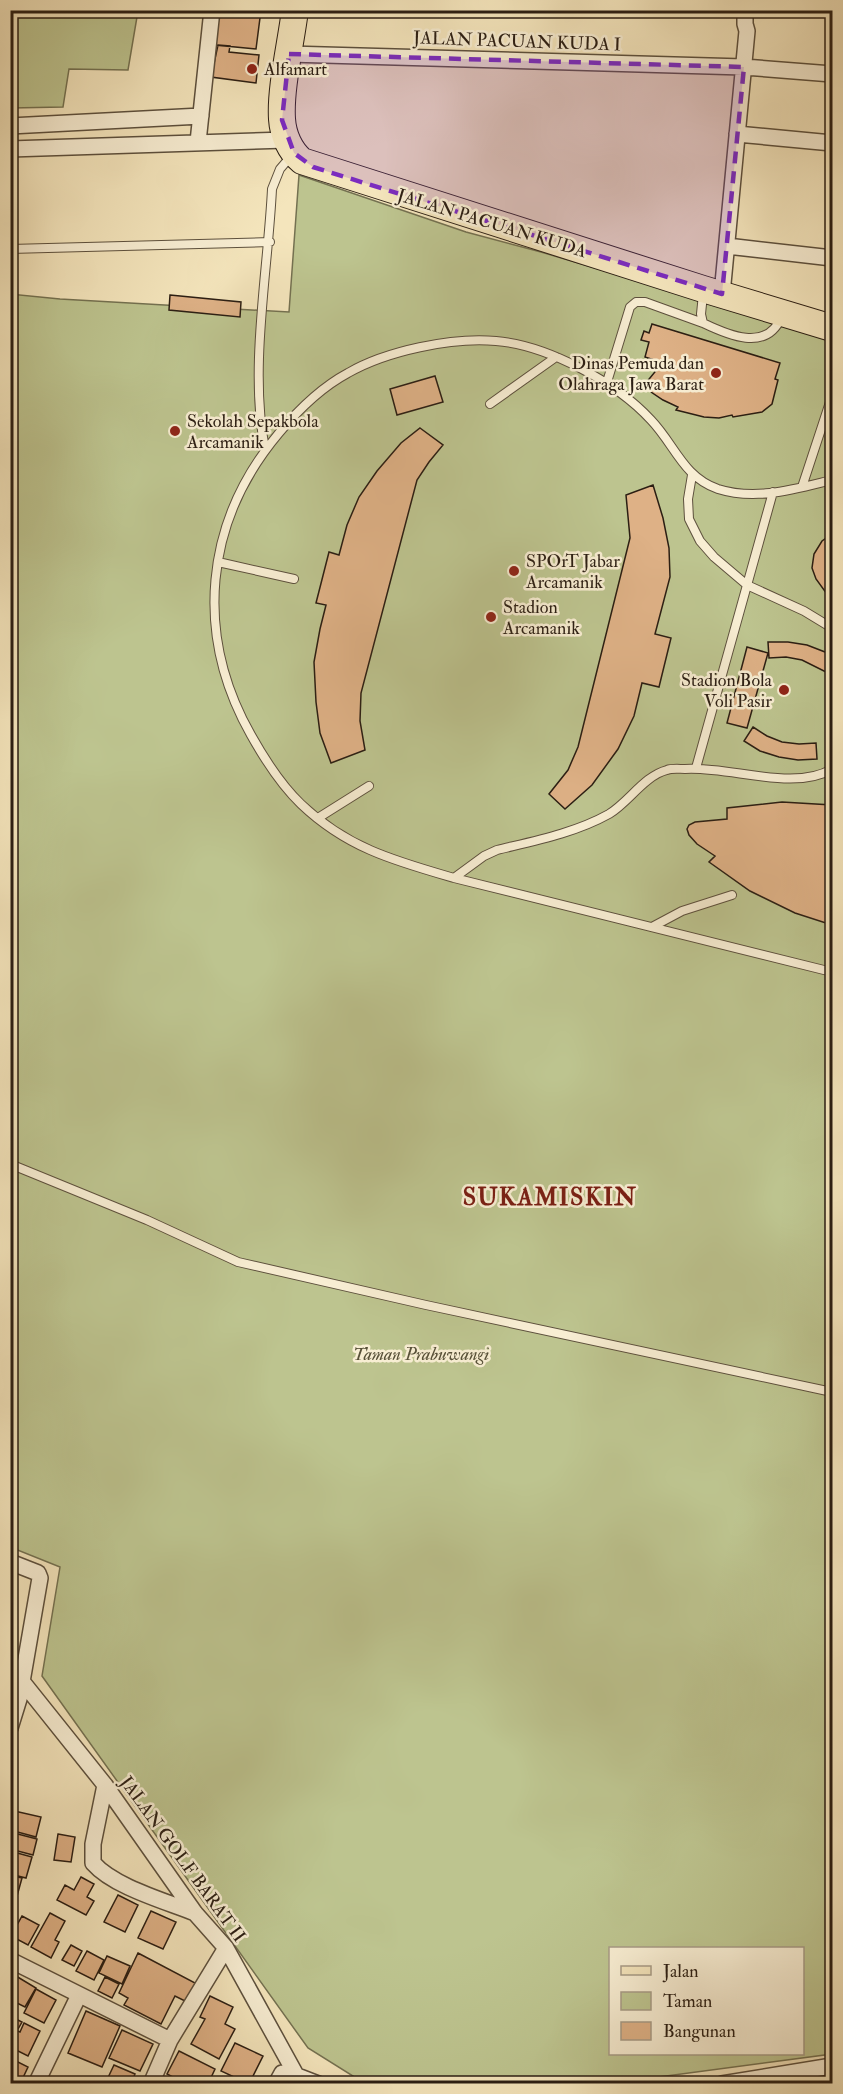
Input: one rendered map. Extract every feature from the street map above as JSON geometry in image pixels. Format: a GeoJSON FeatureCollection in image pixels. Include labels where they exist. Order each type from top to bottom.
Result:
{"type":"FeatureCollection","features":[{"type":"Feature","properties":{"kind":"main road"},"geometry":{"type":"LineString","coordinates":[[290,147],[282,120],[295,10]]}},
{"type":"Feature","properties":{"kind":"main road","name":"JALAN PACUAN KUDA"},"geometry":{"type":"LineString","coordinates":[[290,147],[302,161],[313,166],[832,328]]}},
{"type":"Feature","properties":{"kind":"street"},"geometry":{"type":"LineString","coordinates":[[198,142],[212,10]]}},
{"type":"Feature","properties":{"kind":"street"},"geometry":{"type":"LineString","coordinates":[[713,292],[727,246],[747,31],[745,10]]}},
{"type":"Feature","properties":{"kind":"street","name":"JALAN PACUAN KUDA I"},"geometry":{"type":"LineString","coordinates":[[289,54],[744,67],[832,74]]}},
{"type":"Feature","properties":{"kind":"street"},"geometry":{"type":"LineString","coordinates":[[10,126],[201,116]]}},
{"type":"Feature","properties":{"kind":"street"},"geometry":{"type":"LineString","coordinates":[[736,134],[832,142]]}},
{"type":"Feature","properties":{"kind":"street"},"geometry":{"type":"LineString","coordinates":[[10,149],[198,142],[290,147]]}},
{"type":"Feature","properties":{"kind":"street"},"geometry":{"type":"LineString","coordinates":[[727,246],[832,258]]}},
{"type":"Feature","properties":{"kind":"street"},"geometry":{"type":"LineString","coordinates":[[10,1562],[38,1573],[40,1578],[16,1678],[19,1699],[10,1728]]}},
{"type":"Feature","properties":{"kind":"street","name":"JALAN GOLF BARAT II"},"geometry":{"type":"LineString","coordinates":[[16,1678],[105,1785],[195,1913],[226,1948],[295,2073]]}},
{"type":"Feature","properties":{"kind":"street"},"geometry":{"type":"LineString","coordinates":[[105,1785],[93,1844],[93,1863],[102,1873],[115,1880],[195,1913]]}},
{"type":"Feature","properties":{"kind":"street"},"geometry":{"type":"LineString","coordinates":[[151,2084],[170,2040],[226,1948]]}},
{"type":"Feature","properties":{"kind":"street"},"geometry":{"type":"LineString","coordinates":[[10,1959],[170,2040]]}},
{"type":"Feature","properties":{"kind":"street"},"geometry":{"type":"LineString","coordinates":[[36,2084],[79,1995]]}},
{"type":"Feature","properties":{"kind":"street"},"geometry":{"type":"LineString","coordinates":[[722,2084],[769,2079],[832,2066]]}},
{"type":"Feature","properties":{"kind":"street"},"geometry":{"type":"LineString","coordinates":[[276,2084],[284,2072],[295,2073],[318,2084]]}},
{"type":"Feature","properties":{"kind":"lane"},"geometry":{"type":"LineString","coordinates":[[265,449],[259,422],[259,373],[273,189],[290,147]]}},
{"type":"Feature","properties":{"kind":"lane"},"geometry":{"type":"LineString","coordinates":[[10,249],[270,242]]}},
{"type":"Feature","properties":{"kind":"lane"},"geometry":{"type":"LineString","coordinates":[[703,323],[701,314],[713,292]]}},
{"type":"Feature","properties":{"kind":"lane"},"geometry":{"type":"LineString","coordinates":[[607,382],[630,307],[636,302],[645,302],[726,334],[753,339],[767,336],[778,324],[783,314]]}},
{"type":"Feature","properties":{"kind":"lane"},"geometry":{"type":"LineString","coordinates":[[832,480],[746,495],[716,488],[692,475],[652,420],[607,382],[548,353],[496,341],[442,343],[390,356],[350,372],[318,391],[295,414],[265,449],[237,496],[227,526],[213,587],[213,617],[223,669],[239,715],[283,785],[318,818],[361,847],[396,862],[454,878],[832,972]]}},
{"type":"Feature","properties":{"kind":"lane"},"geometry":{"type":"LineString","coordinates":[[490,404],[556,357]]}},
{"type":"Feature","properties":{"kind":"lane"},"geometry":{"type":"LineString","coordinates":[[802,487],[832,396]]}},
{"type":"Feature","properties":{"kind":"lane"},"geometry":{"type":"LineString","coordinates":[[692,475],[689,519],[700,541],[714,557],[747,585],[804,611],[832,628]]}},
{"type":"Feature","properties":{"kind":"lane"},"geometry":{"type":"LineString","coordinates":[[696,768],[773,492]]}},
{"type":"Feature","properties":{"kind":"lane"},"geometry":{"type":"LineString","coordinates":[[218,562],[294,579]]}},
{"type":"Feature","properties":{"kind":"lane"},"geometry":{"type":"LineString","coordinates":[[454,878],[496,850],[598,820],[612,812],[656,775],[667,770],[696,768],[786,779],[804,779],[822,776],[832,769]]}},
{"type":"Feature","properties":{"kind":"lane"},"geometry":{"type":"LineString","coordinates":[[318,818],[369,786]]}},
{"type":"Feature","properties":{"kind":"lane"},"geometry":{"type":"LineString","coordinates":[[652,927],[682,911],[732,895]]}},
{"type":"Feature","properties":{"kind":"lane"},"geometry":{"type":"LineString","coordinates":[[10,1164],[147,1220],[238,1262],[426,1305],[832,1392]]}},
{"type":"Feature","properties":{"kind":"highlighted area"},"geometry":{"type":"Polygon","coordinates":[[[289,54],[744,67],[722,294],[313,167],[294,153],[282,120],[289,54]]]}},
{"type":"Feature","properties":{"kind":"green space"},"geometry":{"type":"Polygon","coordinates":[[[10,11],[138,11],[128,70],[69,69],[63,107],[11,108],[10,11]]]}},
{"type":"Feature","properties":{"kind":"green space","name":"Taman Prabuwangi"},"geometry":{"type":"Polygon","coordinates":[[[299,175],[466,232],[832,338],[832,2054],[606,2084],[364,2083],[308,2048],[42,1676],[60,1567],[10,1547],[10,294],[289,312],[299,175]]]}},
{"type":"Feature","properties":{"kind":"building"},"geometry":{"type":"Polygon","coordinates":[[[220,10],[261,10],[256,49],[215,45],[220,10]]]}},
{"type":"Feature","properties":{"kind":"building"},"geometry":{"type":"Polygon","coordinates":[[[218,45],[230,46],[229,52],[259,55],[256,83],[211,77],[218,45]]]}},
{"type":"Feature","properties":{"kind":"building"},"geometry":{"type":"Polygon","coordinates":[[[170,295],[241,302],[240,317],[169,310],[170,295]]]}},
{"type":"Feature","properties":{"kind":"building","name":"Dinas Pemuda dan Olahraga Jawa Barat"},"geometry":{"type":"Polygon","coordinates":[[[652,324],[780,363],[775,379],[778,380],[772,404],[762,412],[719,418],[676,410],[678,407],[651,392],[645,384],[659,367],[655,366],[657,361],[645,357],[649,342],[641,340],[644,331],[649,333],[652,324]]]}},
{"type":"Feature","properties":{"kind":"building"},"geometry":{"type":"Polygon","coordinates":[[[435,376],[443,402],[397,415],[390,389],[435,376]]]}},
{"type":"Feature","properties":{"kind":"building"},"geometry":{"type":"Polygon","coordinates":[[[420,428],[443,445],[417,480],[361,693],[360,721],[365,750],[331,763],[320,733],[314,662],[326,605],[316,603],[329,552],[339,555],[347,525],[359,497],[401,443],[420,428]]]}},
{"type":"Feature","properties":{"kind":"building"},"geometry":{"type":"Polygon","coordinates":[[[653,485],[669,548],[670,577],[655,634],[671,638],[659,687],[642,683],[634,716],[618,749],[592,785],[565,809],[549,794],[568,770],[578,747],[630,538],[626,495],[653,485]]]}},
{"type":"Feature","properties":{"kind":"building"},"geometry":{"type":"Polygon","coordinates":[[[832,534],[832,601],[816,579],[812,568],[814,554],[822,541],[832,534]]]}},
{"type":"Feature","properties":{"kind":"building"},"geometry":{"type":"Polygon","coordinates":[[[768,642],[807,645],[825,652],[832,657],[832,675],[802,660],[786,657],[769,658],[768,642]]]}},
{"type":"Feature","properties":{"kind":"building"},"geometry":{"type":"Polygon","coordinates":[[[747,647],[768,653],[747,728],[727,723],[747,647]]]}},
{"type":"Feature","properties":{"kind":"building"},"geometry":{"type":"Polygon","coordinates":[[[753,727],[782,742],[816,743],[817,759],[798,760],[760,751],[744,741],[753,727]]]}},
{"type":"Feature","properties":{"kind":"building"},"geometry":{"type":"Polygon","coordinates":[[[782,802],[832,805],[832,925],[795,913],[750,891],[709,862],[715,856],[697,844],[687,829],[695,822],[727,819],[727,808],[782,802]]]}},
{"type":"Feature","properties":{"kind":"building"},"geometry":{"type":"Polygon","coordinates":[[[10,1810],[41,1817],[36,1837],[10,1830],[10,1810]]]}},
{"type":"Feature","properties":{"kind":"building"},"geometry":{"type":"Polygon","coordinates":[[[10,1832],[37,1839],[33,1855],[10,1849],[10,1832]]]}},
{"type":"Feature","properties":{"kind":"building"},"geometry":{"type":"Polygon","coordinates":[[[58,1834],[75,1837],[71,1862],[54,1860],[58,1834]]]}},
{"type":"Feature","properties":{"kind":"building"},"geometry":{"type":"Polygon","coordinates":[[[10,1851],[32,1857],[26,1878],[10,1874],[10,1851]]]}},
{"type":"Feature","properties":{"kind":"building"},"geometry":{"type":"Polygon","coordinates":[[[10,1875],[22,1878],[17,1896],[10,1894],[10,1875]]]}},
{"type":"Feature","properties":{"kind":"building"},"geometry":{"type":"Polygon","coordinates":[[[81,1877],[94,1884],[87,1897],[94,1901],[86,1915],[57,1900],[65,1885],[74,1890],[81,1877]]]}},
{"type":"Feature","properties":{"kind":"building"},"geometry":{"type":"Polygon","coordinates":[[[118,1895],[138,1905],[125,1932],[104,1922],[118,1895]]]}},
{"type":"Feature","properties":{"kind":"building"},"geometry":{"type":"Polygon","coordinates":[[[151,1911],[176,1922],[163,1949],[138,1938],[151,1911]]]}},
{"type":"Feature","properties":{"kind":"building"},"geometry":{"type":"Polygon","coordinates":[[[50,1913],[65,1921],[55,1940],[59,1942],[51,1958],[31,1947],[50,1913]]]}},
{"type":"Feature","properties":{"kind":"building"},"geometry":{"type":"Polygon","coordinates":[[[22,1916],[39,1925],[28,1945],[11,1936],[22,1916]]]}},
{"type":"Feature","properties":{"kind":"building"},"geometry":{"type":"Polygon","coordinates":[[[71,1945],[82,1951],[74,1966],[62,1960],[71,1945]]]}},
{"type":"Feature","properties":{"kind":"building"},"geometry":{"type":"Polygon","coordinates":[[[87,1951],[104,1960],[94,1980],[76,1971],[87,1951]]]}},
{"type":"Feature","properties":{"kind":"building"},"geometry":{"type":"Polygon","coordinates":[[[138,1953],[197,1984],[187,2002],[175,1996],[161,2024],[124,2005],[128,1998],[119,1993],[138,1953]]]}},
{"type":"Feature","properties":{"kind":"building"},"geometry":{"type":"Polygon","coordinates":[[[107,1956],[130,1966],[122,1984],[99,1973],[107,1956]]]}},
{"type":"Feature","properties":{"kind":"building"},"geometry":{"type":"Polygon","coordinates":[[[16,1976],[36,1988],[25,2007],[17,2003],[11,2014],[10,1985],[16,1976]]]}},
{"type":"Feature","properties":{"kind":"building"},"geometry":{"type":"Polygon","coordinates":[[[105,1977],[119,1984],[112,1998],[98,1991],[105,1977]]]}},
{"type":"Feature","properties":{"kind":"building"},"geometry":{"type":"Polygon","coordinates":[[[36,1989],[56,2000],[44,2023],[24,2013],[36,1989]]]}},
{"type":"Feature","properties":{"kind":"building"},"geometry":{"type":"Polygon","coordinates":[[[210,1996],[233,2007],[225,2024],[235,2029],[219,2059],[191,2044],[205,2019],[200,2017],[210,1996]]]}},
{"type":"Feature","properties":{"kind":"building"},"geometry":{"type":"Polygon","coordinates":[[[86,2011],[120,2026],[102,2067],[68,2053],[86,2011]]]}},
{"type":"Feature","properties":{"kind":"building"},"geometry":{"type":"Polygon","coordinates":[[[10,2016],[22,2022],[18,2029],[13,2026],[10,2030],[10,2016]]]}},
{"type":"Feature","properties":{"kind":"building"},"geometry":{"type":"Polygon","coordinates":[[[24,2023],[40,2031],[28,2056],[10,2047],[10,2034],[13,2029],[20,2032],[24,2023]]]}},
{"type":"Feature","properties":{"kind":"building"},"geometry":{"type":"Polygon","coordinates":[[[122,2030],[153,2044],[140,2071],[109,2058],[122,2030]]]}},
{"type":"Feature","properties":{"kind":"building"},"geometry":{"type":"Polygon","coordinates":[[[235,2043],[263,2056],[249,2084],[221,2071],[235,2043]]]}},
{"type":"Feature","properties":{"kind":"building"},"geometry":{"type":"Polygon","coordinates":[[[179,2051],[215,2069],[208,2084],[186,2084],[167,2074],[179,2051]]]}},
{"type":"Feature","properties":{"kind":"building"},"geometry":{"type":"Polygon","coordinates":[[[10,2058],[28,2067],[20,2084],[10,2084],[10,2058]]]}},
{"type":"Feature","properties":{"kind":"building"},"geometry":{"type":"Polygon","coordinates":[[[114,2065],[135,2074],[131,2084],[105,2084],[114,2065]]]}},
{"type":"Feature","properties":{"kind":"place","name":"Alfamart"},"geometry":{"type":"Point","coordinates":[252,69]}},
{"type":"Feature","properties":{"kind":"place","name":"Dinas Pemuda dan Olahraga Jawa Barat"},"geometry":{"type":"Point","coordinates":[716,373]}},
{"type":"Feature","properties":{"kind":"place","name":"Sekolah Sepakbola Arcamanik"},"geometry":{"type":"Point","coordinates":[175,431]}},
{"type":"Feature","properties":{"kind":"place","name":"SPOrT Jabar Arcamanik"},"geometry":{"type":"Point","coordinates":[514,571]}},
{"type":"Feature","properties":{"kind":"place","name":"Stadion Arcamanik"},"geometry":{"type":"Point","coordinates":[491,617]}},
{"type":"Feature","properties":{"kind":"place","name":"Stadion Bola Voli Pasir"},"geometry":{"type":"Point","coordinates":[784,690]}},
{"type":"Feature","properties":{"kind":"district","name":"SUKAMISKIN"},"geometry":{"type":"Point","coordinates":[550,1197]}}]}
